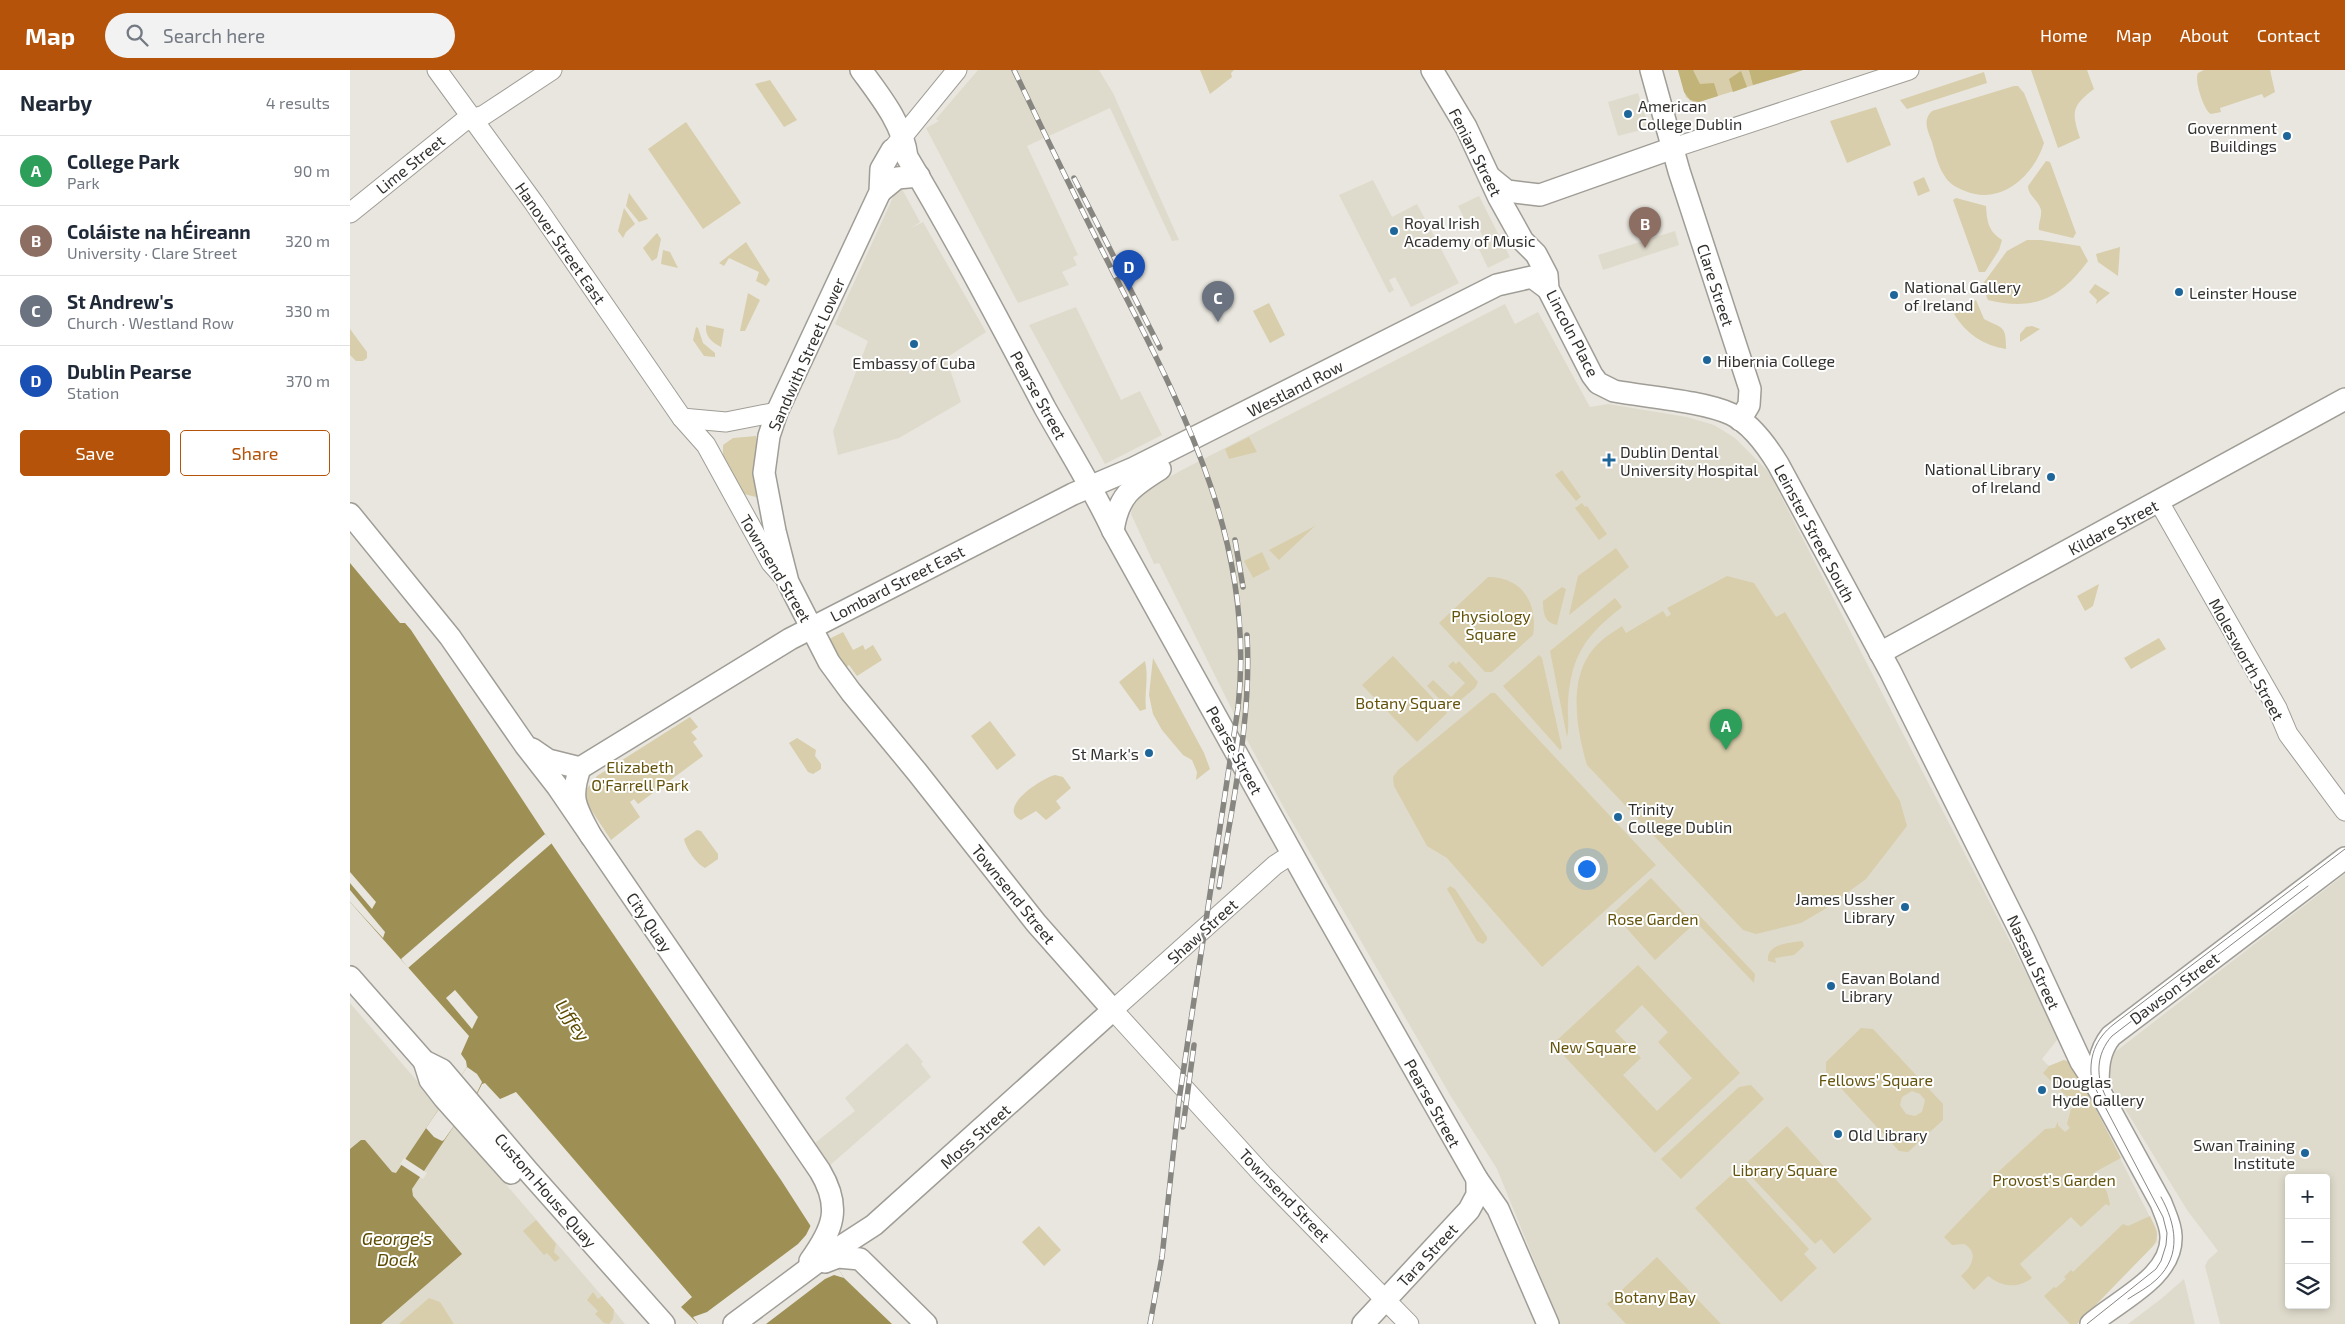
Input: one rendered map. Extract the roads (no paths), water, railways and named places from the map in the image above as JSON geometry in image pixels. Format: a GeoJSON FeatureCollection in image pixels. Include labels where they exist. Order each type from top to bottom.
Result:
{"type":"FeatureCollection","features":[{"type":"Feature","properties":{"kind":"main road","name":"Pearse Street"},"geometry":{"type":"LineString","coordinates":[[860,70],[889,107],[900,148],[919,176],[1292,854],[1476,1180],[1498,1208],[1548,1324]]}},
{"type":"Feature","properties":{"kind":"main road","name":"Fenian Street"},"geometry":{"type":"LineString","coordinates":[[1432,70],[1466,127],[1499,198],[1521,237]]}},
{"type":"Feature","properties":{"kind":"main road","name":"Clare Street"},"geometry":{"type":"LineString","coordinates":[[1651,70],[1672,148],[1750,389],[1749,405],[1740,420]]}},
{"type":"Feature","properties":{"kind":"main road","name":"Sandwith Street Lower"},"geometry":{"type":"LineString","coordinates":[[788,582],[775,531],[764,473],[769,436],[776,412],[880,192],[881,169],[900,148]]}},
{"type":"Feature","properties":{"kind":"main road"},"geometry":{"type":"LineString","coordinates":[[1491,178],[1507,191],[1540,196],[1672,148]]}},
{"type":"Feature","properties":{"kind":"main road"},"geometry":{"type":"LineString","coordinates":[[880,192],[897,178],[919,176]]}},
{"type":"Feature","properties":{"kind":"main road"},"geometry":{"type":"LineString","coordinates":[[1521,237],[1528,210],[1540,196]]}},
{"type":"Feature","properties":{"kind":"main road","name":"Lincoln Place"},"geometry":{"type":"LineString","coordinates":[[1521,237],[1536,254],[1547,275],[1548,289],[1587,367],[1598,383],[1614,391],[1723,411],[1740,420]]}},
{"type":"Feature","properties":{"kind":"main road","name":"Westland Row"},"geometry":{"type":"LineString","coordinates":[[1091,488],[1228,422],[1498,285],[1520,268],[1524,262],[1525,255],[1521,237]]}},
{"type":"Feature","properties":{"kind":"main road","name":"Westland Row"},"geometry":{"type":"LineString","coordinates":[[1498,285],[1532,277],[1548,289]]}},
{"type":"Feature","properties":{"kind":"main road","name":"Kildare Street"},"geometry":{"type":"LineString","coordinates":[[1880,654],[2345,399]]}},
{"type":"Feature","properties":{"kind":"main road","name":"Leinster Street South"},"geometry":{"type":"LineString","coordinates":[[1740,420],[1775,459],[1880,654]]}},
{"type":"Feature","properties":{"kind":"main road"},"geometry":{"type":"LineString","coordinates":[[1113,531],[1117,510],[1128,490],[1180,456],[1221,434],[1228,422]]}},
{"type":"Feature","properties":{"kind":"main road","name":"Lombard Street East"},"geometry":{"type":"LineString","coordinates":[[580,768],[790,639],[951,555],[1073,494],[1091,488]]}},
{"type":"Feature","properties":{"kind":"main road","name":"City Quay"},"geometry":{"type":"LineString","coordinates":[[350,514],[467,660],[591,836],[828,1185],[833,1208],[828,1252]]}},
{"type":"Feature","properties":{"kind":"main road","name":"Townsend Street"},"geometry":{"type":"LineString","coordinates":[[788,582],[829,662],[851,692],[923,779],[1036,923],[1113,1010]]}},
{"type":"Feature","properties":{"kind":"main road","name":"Nassau Street"},"geometry":{"type":"LineString","coordinates":[[1880,654],[2024,939],[2075,1050],[2161,1203],[2170,1226],[2171,1245],[2168,1258],[2159,1271],[2091,1324]]}},
{"type":"Feature","properties":{"kind":"main road"},"geometry":{"type":"LineString","coordinates":[[526,745],[548,760],[580,768],[573,790],[577,808],[591,836]]}},
{"type":"Feature","properties":{"kind":"main road","name":"Dawson Street"},"geometry":{"type":"LineString","coordinates":[[2282,906],[2283,895],[2345,848]]}},
{"type":"Feature","properties":{"kind":"main road","name":"Dawson Street"},"geometry":{"type":"LineString","coordinates":[[2098,1088],[2099,1060],[2102,1049],[2111,1036],[2345,858]]}},
{"type":"Feature","properties":{"kind":"main road","name":"Custom House Quay"},"geometry":{"type":"LineString","coordinates":[[350,977],[424,1061],[430,1080],[448,1090],[646,1324]]}},
{"type":"Feature","properties":{"kind":"main road","name":"Moss Street"},"geometry":{"type":"LineString","coordinates":[[734,1324],[828,1252],[874,1225],[1113,1010]]}},
{"type":"Feature","properties":{"kind":"main road","name":"Custom House Quay"},"geometry":{"type":"LineString","coordinates":[[467,1112],[528,1171],[664,1324]]}},
{"type":"Feature","properties":{"kind":"main road","name":"Tara Street"},"geometry":{"type":"LineString","coordinates":[[1363,1324],[1469,1210],[1478,1195],[1476,1180]]}},
{"type":"Feature","properties":{"kind":"main road"},"geometry":{"type":"LineString","coordinates":[[828,1252],[860,1259],[926,1324]]}},
{"type":"Feature","properties":{"kind":"street","name":"Hanover Street East"},"geometry":{"type":"LineString","coordinates":[[437,70],[534,203],[682,418]]}},
{"type":"Feature","properties":{"kind":"street","name":"Lime Street"},"geometry":{"type":"LineString","coordinates":[[350,213],[463,122],[484,115],[552,70]]}},
{"type":"Feature","properties":{"kind":"street"},"geometry":{"type":"LineString","coordinates":[[900,148],[957,70]]}},
{"type":"Feature","properties":{"kind":"street"},"geometry":{"type":"LineString","coordinates":[[1672,148],[1909,70]]}},
{"type":"Feature","properties":{"kind":"street"},"geometry":{"type":"LineString","coordinates":[[682,418],[726,422],[776,412]]}},
{"type":"Feature","properties":{"kind":"street","name":"Townsend Street"},"geometry":{"type":"LineString","coordinates":[[682,418],[706,445],[771,563],[788,582]]}},
{"type":"Feature","properties":{"kind":"street","name":"Molesworth Street"},"geometry":{"type":"LineString","coordinates":[[2159,502],[2277,708],[2288,734],[2345,811]]}},
{"type":"Feature","properties":{"kind":"street","name":"Shaw Street"},"geometry":{"type":"LineString","coordinates":[[1113,1010],[1275,865],[1292,854]]}},
{"type":"Feature","properties":{"kind":"street","name":"Townsend Street"},"geometry":{"type":"LineString","coordinates":[[1113,1010],[1198,1101],[1263,1175],[1409,1324]]}},
{"type":"Feature","properties":{"kind":"water"},"geometry":{"type":"Polygon","coordinates":[[[350,563],[400,623],[405,623],[411,630],[545,834],[781,1180],[844,1278],[892,1324],[698,1324],[681,1307],[692,1297],[516,1092],[500,1099],[485,1083],[482,1084],[476,1096],[412,1189],[413,1196],[462,1254],[381,1324],[350,1324],[350,1149],[361,1140],[365,1140],[392,1172],[396,1173],[467,1067],[466,1061],[461,1054],[469,1036],[350,902],[350,563]]]}},
{"type":"Feature","properties":{"kind":"tram line"},"geometry":{"type":"LineString","coordinates":[[2087,1324],[2156,1269],[2161,1261],[2166,1245],[2167,1233],[2163,1217],[2092,1082],[2091,1065],[2094,1050],[2102,1036],[2114,1024],[2345,849]]}},
{"type":"Feature","properties":{"kind":"tram line"},"geometry":{"type":"LineString","coordinates":[[2107,1099],[2100,1082],[2099,1066],[2103,1050],[2112,1036],[2308,886]]}},
{"type":"Feature","properties":{"kind":"tram line"},"geometry":{"type":"LineString","coordinates":[[2128,1299],[2157,1279],[2165,1270],[2170,1260],[2173,1250],[2173,1228],[2161,1197]]}},
{"type":"Feature","properties":{"kind":"railway"},"geometry":{"type":"LineString","coordinates":[[1014,70],[1074,195],[1165,375],[1188,427],[1209,480],[1225,535],[1236,590],[1241,648],[1238,708],[1179,1100],[1162,1257],[1150,1324]]}},
{"type":"Feature","properties":{"kind":"railway"},"geometry":{"type":"LineString","coordinates":[[1074,178],[1160,348]]}},
{"type":"Feature","properties":{"kind":"railway"},"geometry":{"type":"LineString","coordinates":[[1235,540],[1243,587]]}},
{"type":"Feature","properties":{"kind":"railway"},"geometry":{"type":"LineString","coordinates":[[1219,887],[1244,730],[1248,667],[1247,635]]}},
{"type":"Feature","properties":{"kind":"railway"},"geometry":{"type":"LineString","coordinates":[[1183,1127],[1194,1045]]}},
{"type":"Feature","properties":{"kind":"place","name":"American College Dublin"},"geometry":{"type":"Point","coordinates":[1628,114]}},
{"type":"Feature","properties":{"kind":"place","name":"Government Buildings"},"geometry":{"type":"Point","coordinates":[2287,136]}},
{"type":"Feature","properties":{"kind":"place","name":"Royal Irish Academy of Music"},"geometry":{"type":"Point","coordinates":[1394,231]}},
{"type":"Feature","properties":{"kind":"place","name":"Coláiste na hÉireann"},"geometry":{"type":"Point","coordinates":[1645,248]}},
{"type":"Feature","properties":{"kind":"place","name":"Dublin Pearse"},"geometry":{"type":"Point","coordinates":[1129,291]}},
{"type":"Feature","properties":{"kind":"place","name":"Leinster House"},"geometry":{"type":"Point","coordinates":[2179,292]}},
{"type":"Feature","properties":{"kind":"place","name":"National Gallery of Ireland"},"geometry":{"type":"Point","coordinates":[1894,295]}},
{"type":"Feature","properties":{"kind":"place","name":"St Andrew's"},"geometry":{"type":"Point","coordinates":[1218,322]}},
{"type":"Feature","properties":{"kind":"place","name":"Embassy of Cuba"},"geometry":{"type":"Point","coordinates":[914,344]}},
{"type":"Feature","properties":{"kind":"place","name":"Hibernia College"},"geometry":{"type":"Point","coordinates":[1707,360]}},
{"type":"Feature","properties":{"kind":"place","name":"Dublin Dental University Hospital"},"geometry":{"type":"Point","coordinates":[1609,460]}},
{"type":"Feature","properties":{"kind":"place","name":"National Library of Ireland"},"geometry":{"type":"Point","coordinates":[2051,477]}},
{"type":"Feature","properties":{"kind":"place","name":"College Park"},"geometry":{"type":"Point","coordinates":[1726,750]}},
{"type":"Feature","properties":{"kind":"place","name":"St Mark's"},"geometry":{"type":"Point","coordinates":[1149,753]}},
{"type":"Feature","properties":{"kind":"place","name":"Trinity College Dublin"},"geometry":{"type":"Point","coordinates":[1618,817]}},
{"type":"Feature","properties":{"kind":"place","name":"James Ussher Library"},"geometry":{"type":"Point","coordinates":[1905,907]}},
{"type":"Feature","properties":{"kind":"place","name":"Eavan Boland Library"},"geometry":{"type":"Point","coordinates":[1831,986]}},
{"type":"Feature","properties":{"kind":"place","name":"Douglas Hyde Gallery"},"geometry":{"type":"Point","coordinates":[2042,1090]}},
{"type":"Feature","properties":{"kind":"place","name":"Old Library"},"geometry":{"type":"Point","coordinates":[1838,1134]}},
{"type":"Feature","properties":{"kind":"place","name":"Swan Training Institute"},"geometry":{"type":"Point","coordinates":[2305,1153]}},
{"type":"Feature","properties":{"kind":"park label","name":"Physiology Square"},"geometry":{"type":"Point","coordinates":[1491,624]}},
{"type":"Feature","properties":{"kind":"park label","name":"Botany Square"},"geometry":{"type":"Point","coordinates":[1408,702]}},
{"type":"Feature","properties":{"kind":"park label","name":"Elizabeth O'Farrell Park"},"geometry":{"type":"Point","coordinates":[640,775]}},
{"type":"Feature","properties":{"kind":"park label","name":"Rose Garden"},"geometry":{"type":"Point","coordinates":[1653,918]}},
{"type":"Feature","properties":{"kind":"park label","name":"New Square"},"geometry":{"type":"Point","coordinates":[1593,1046]}},
{"type":"Feature","properties":{"kind":"park label","name":"Fellows' Square"},"geometry":{"type":"Point","coordinates":[1876,1079]}},
{"type":"Feature","properties":{"kind":"park label","name":"Library Square"},"geometry":{"type":"Point","coordinates":[1785,1169]}},
{"type":"Feature","properties":{"kind":"park label","name":"Provost's Garden"},"geometry":{"type":"Point","coordinates":[2054,1179]}},
{"type":"Feature","properties":{"kind":"park label","name":"Botany Bay"},"geometry":{"type":"Point","coordinates":[1655,1296]}},
{"type":"Feature","properties":{"kind":"water label","name":"Liffey"},"geometry":{"type":"Point","coordinates":[573,1020]}},
{"type":"Feature","properties":{"kind":"water label","name":"George's Dock"},"geometry":{"type":"Point","coordinates":[397,1248]}}]}
